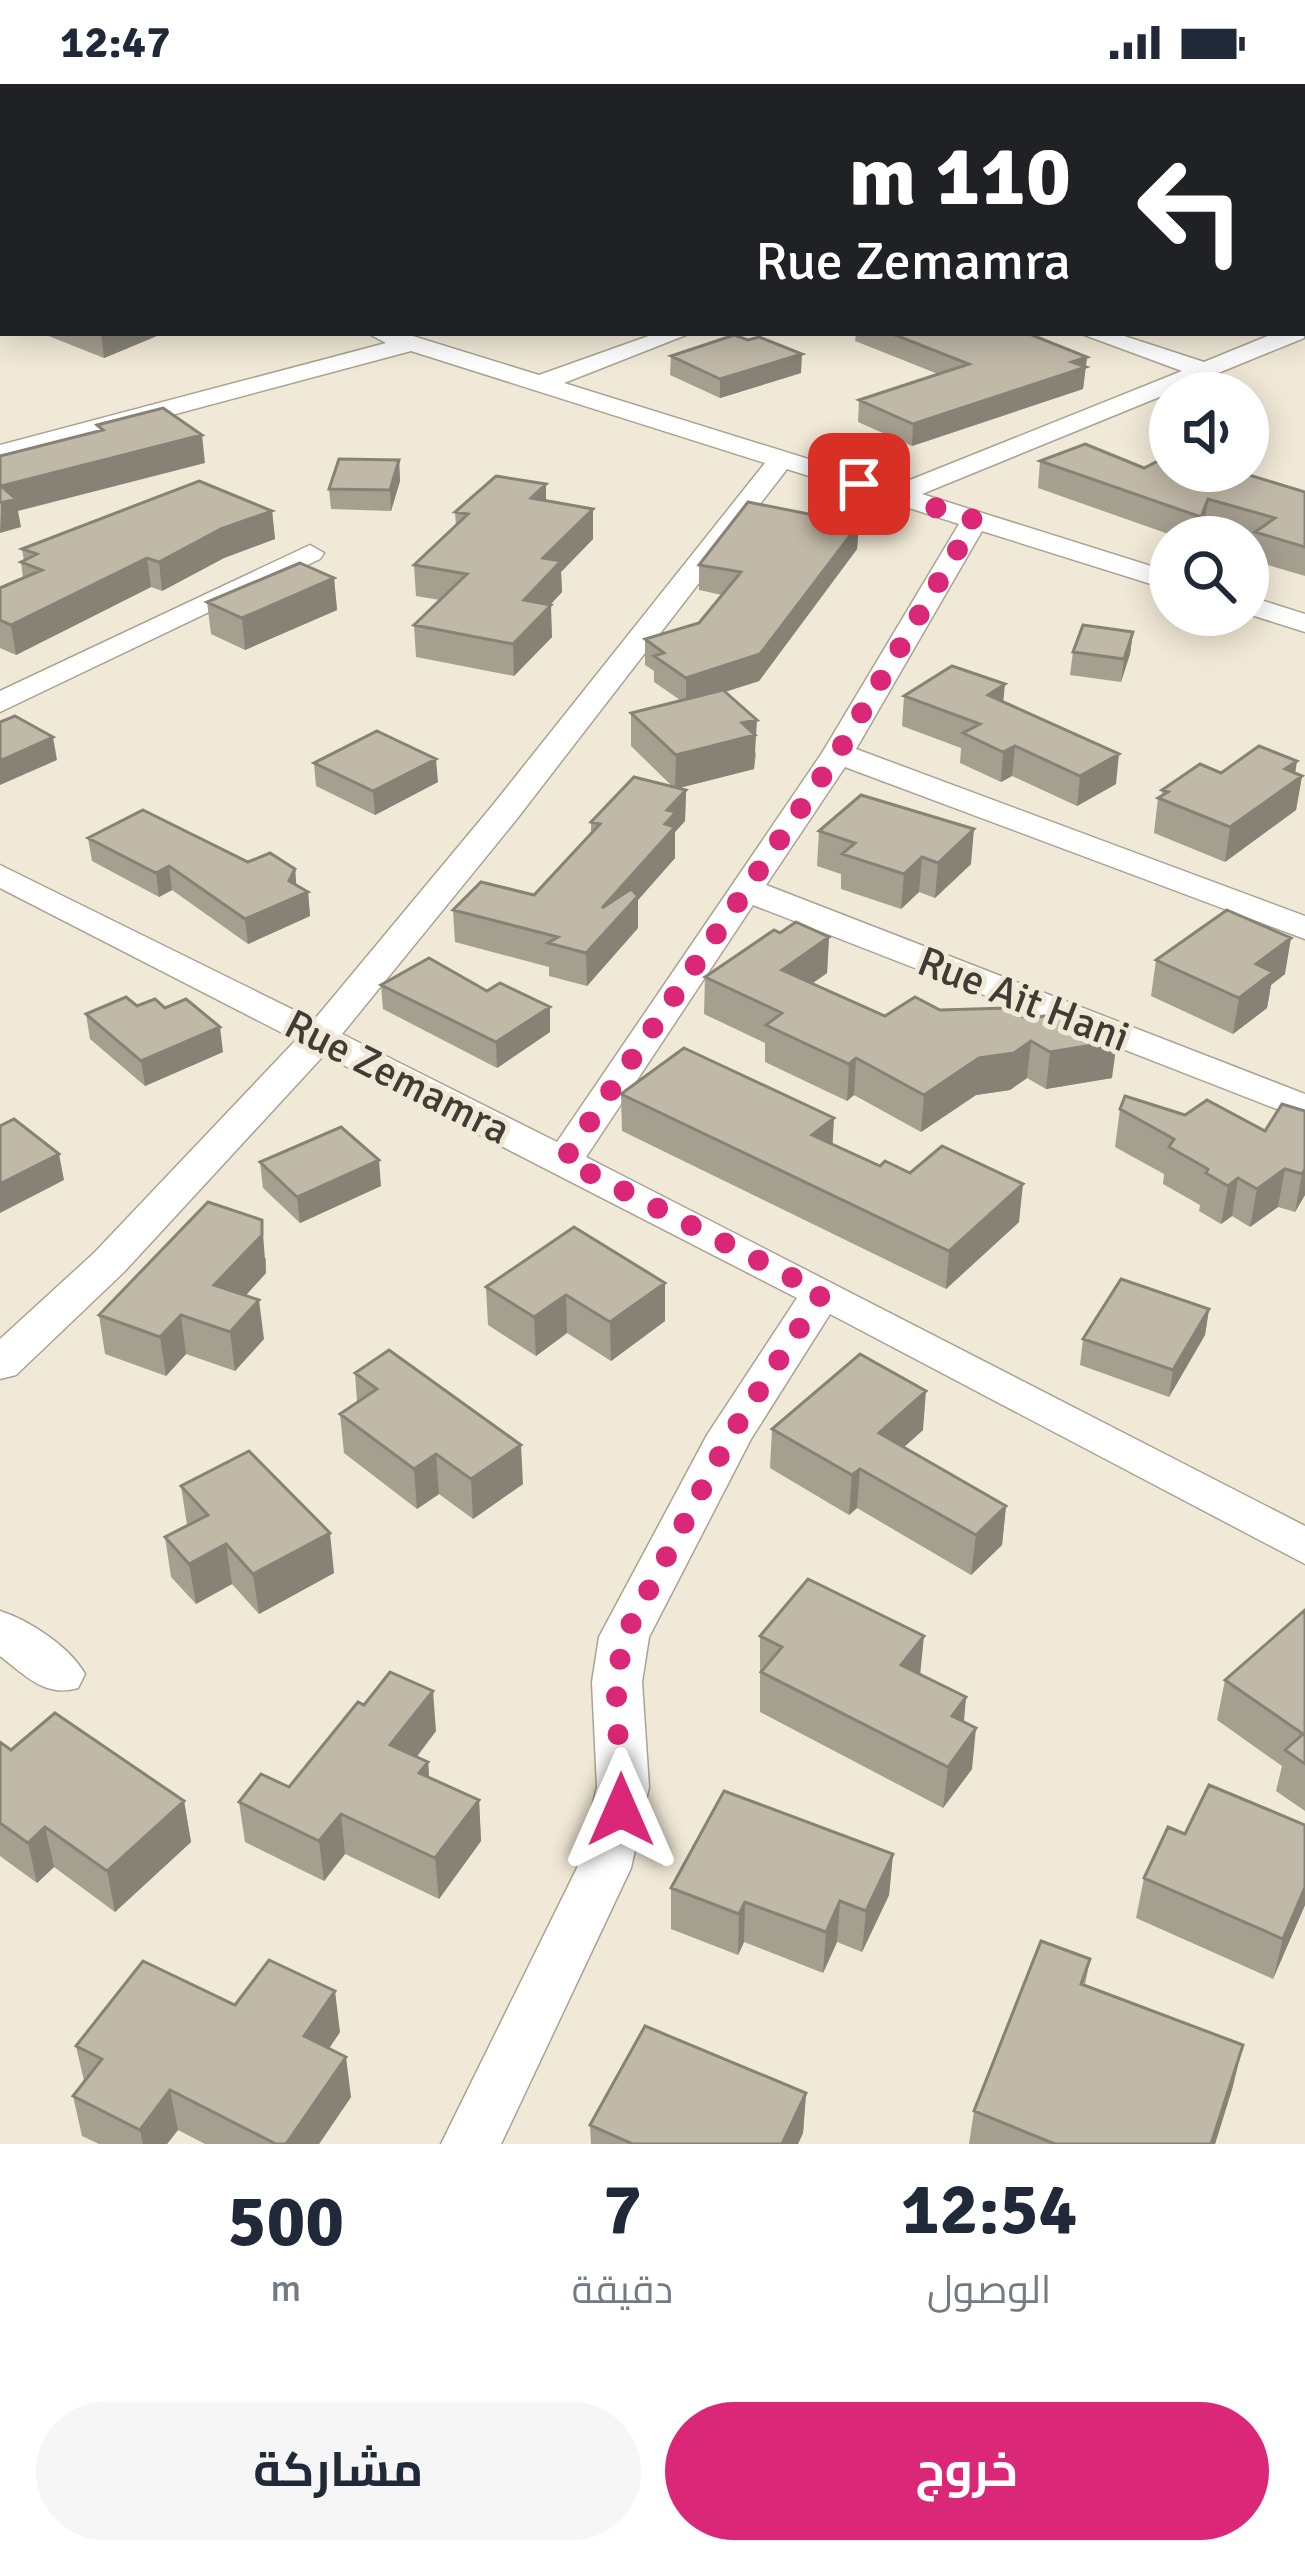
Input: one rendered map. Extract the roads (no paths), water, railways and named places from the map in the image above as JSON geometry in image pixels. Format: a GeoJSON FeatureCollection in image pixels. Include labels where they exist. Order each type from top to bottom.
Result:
{"type":"FeatureCollection","features":[{"type":"Feature","properties":{"kind":"street"},"geometry":{"type":"LineString","coordinates":[[388,336],[1149,574]]}},
{"type":"Feature","properties":{"kind":"street"},"geometry":{"type":"LineString","coordinates":[[0,454],[433,336]]}},
{"type":"Feature","properties":{"kind":"street"},"geometry":{"type":"LineString","coordinates":[[543,382],[671,336]]}},
{"type":"Feature","properties":{"kind":"street"},"geometry":{"type":"LineString","coordinates":[[1100,336],[1207,371]]}},
{"type":"Feature","properties":{"kind":"street"},"geometry":{"type":"LineString","coordinates":[[897,495],[1289,336]]}},
{"type":"Feature","properties":{"kind":"street"},"geometry":{"type":"LineString","coordinates":[[0,1364],[76,1297],[322,1038],[782,460]]}},
{"type":"Feature","properties":{"kind":"street"},"geometry":{"type":"LineString","coordinates":[[564,1160],[838,753],[975,520]]}},
{"type":"Feature","properties":{"kind":"street"},"geometry":{"type":"LineString","coordinates":[[0,703],[310,554]]}},
{"type":"Feature","properties":{"kind":"street"},"geometry":{"type":"LineString","coordinates":[[1269,611],[1305,622]]}},
{"type":"Feature","properties":{"kind":"street"},"geometry":{"type":"LineString","coordinates":[[838,753],[1305,928]]}},
{"type":"Feature","properties":{"kind":"street","name":"Rue Zemamra"},"geometry":{"type":"LineString","coordinates":[[0,875],[564,1160],[1305,1546]]}},
{"type":"Feature","properties":{"kind":"street","name":"Rue Ait Hani"},"geometry":{"type":"LineString","coordinates":[[744,889],[1305,1108]]}},
{"type":"Feature","properties":{"kind":"street"},"geometry":{"type":"LineString","coordinates":[[471,2144],[604,1868],[617,1828],[623,1786],[618,1660],[632,1617],[730,1436],[822,1293]]}},
{"type":"Feature","properties":{"kind":"street"},"geometry":{"type":"LineString","coordinates":[[0,1630],[60,1675]]}}]}
